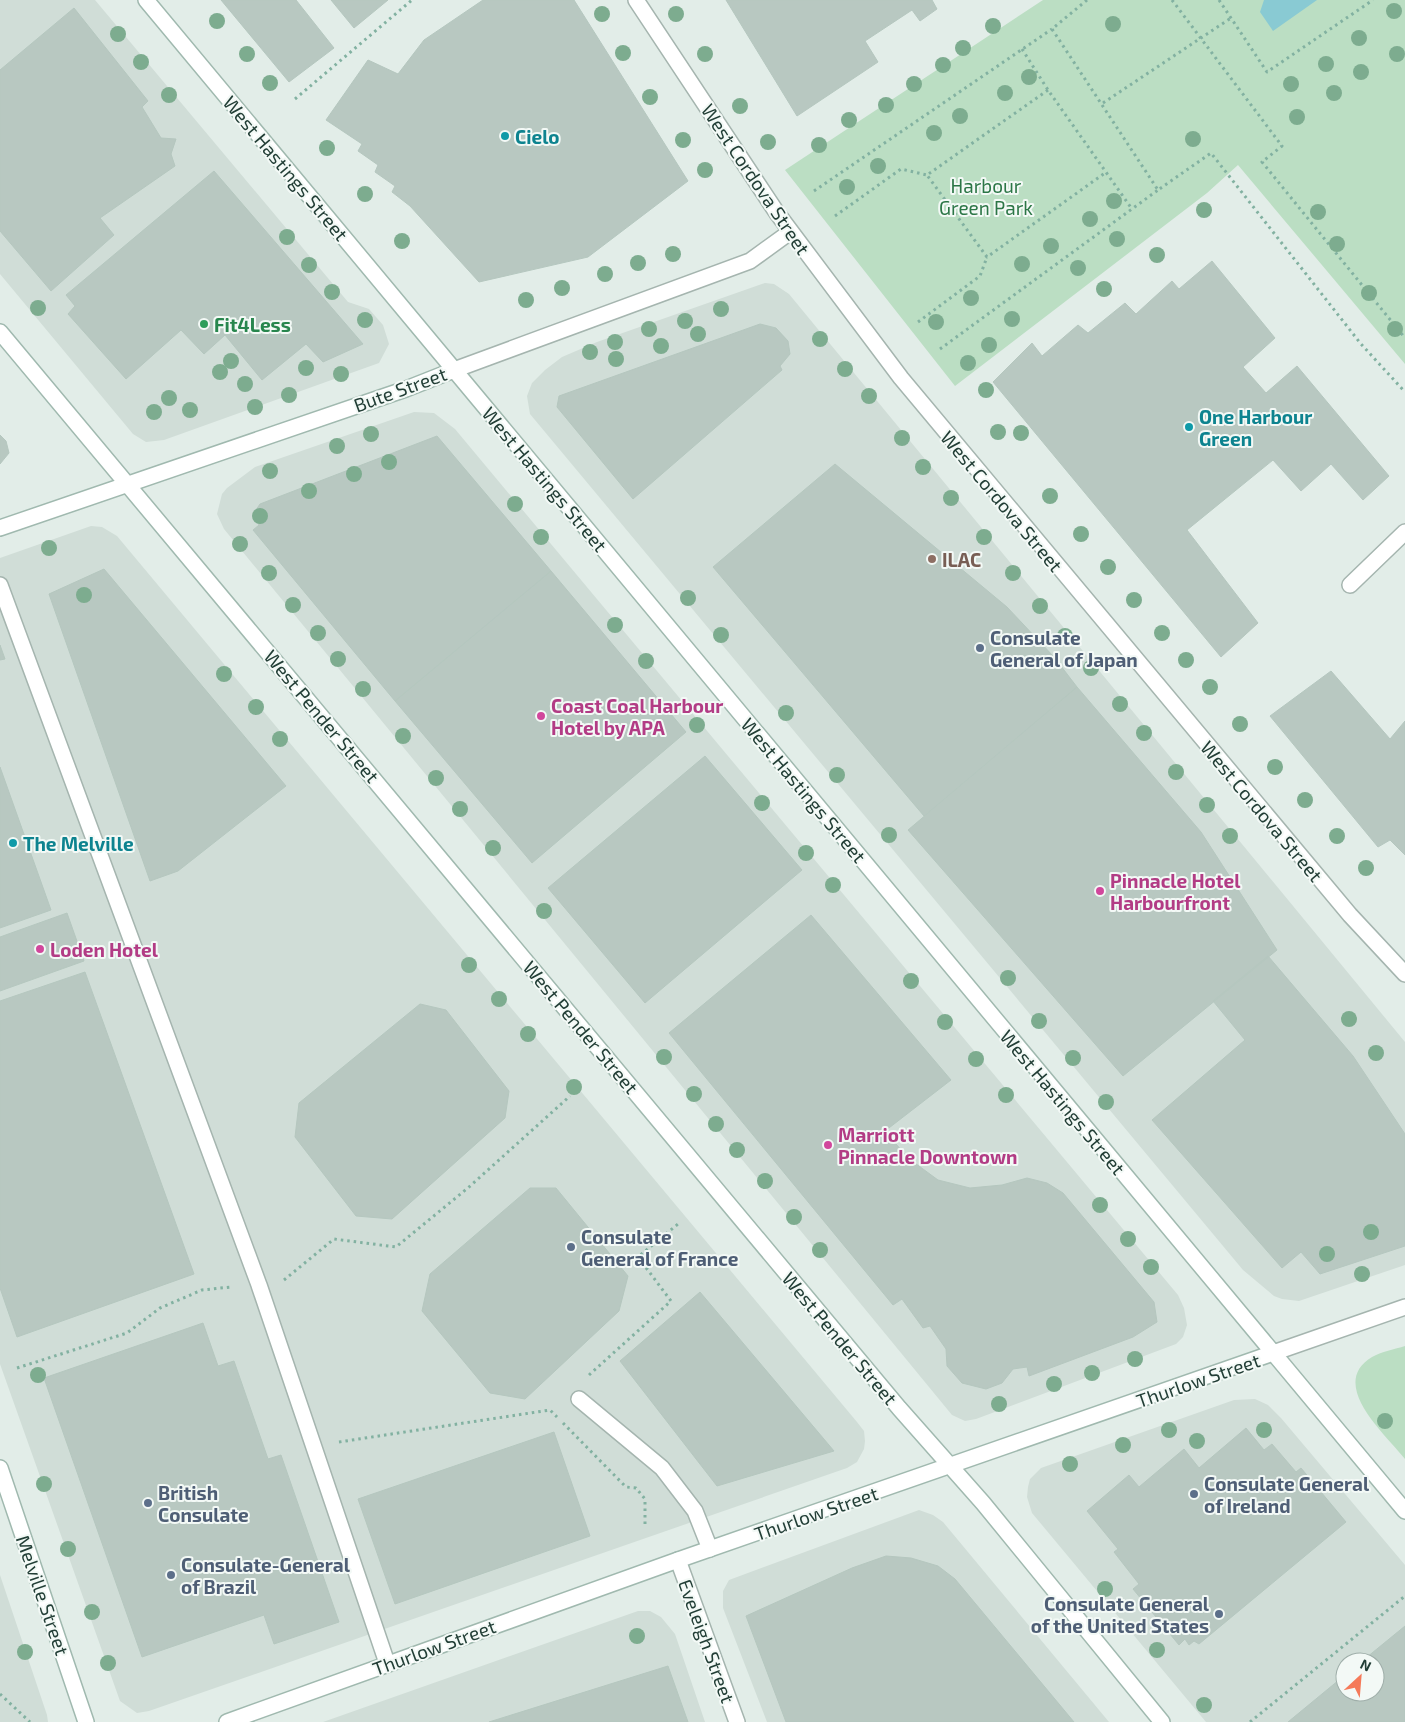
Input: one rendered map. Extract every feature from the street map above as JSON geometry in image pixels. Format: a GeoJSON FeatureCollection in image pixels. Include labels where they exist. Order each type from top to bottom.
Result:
{"type":"FeatureCollection","features":[{"type":"Feature","properties":{"kind":"street","name":"West Hastings Street"},"geometry":{"type":"LineString","coordinates":[[146,0],[1405,1511]]}},
{"type":"Feature","properties":{"kind":"street","name":"West Cordova Street"},"geometry":{"type":"LineString","coordinates":[[636,0],[790,232],[901,378],[1350,915],[1405,974]]}},
{"type":"Feature","properties":{"kind":"street","name":"Bute Street"},"geometry":{"type":"LineString","coordinates":[[0,528],[388,395],[750,261],[790,232]]}},
{"type":"Feature","properties":{"kind":"street","name":"West Pender Street"},"geometry":{"type":"LineString","coordinates":[[0,332],[899,1408],[983,1503],[1162,1722]]}},
{"type":"Feature","properties":{"kind":"street"},"geometry":{"type":"LineString","coordinates":[[1350,585],[1405,532]]}},
{"type":"Feature","properties":{"kind":"street"},"geometry":{"type":"LineString","coordinates":[[0,585],[259,1285],[387,1663]]}},
{"type":"Feature","properties":{"kind":"street","name":"Thurlow Street"},"geometry":{"type":"LineString","coordinates":[[227,1722],[678,1560],[1405,1307]]}},
{"type":"Feature","properties":{"kind":"street"},"geometry":{"type":"LineString","coordinates":[[579,1399],[662,1468],[695,1510],[710,1549]]}},
{"type":"Feature","properties":{"kind":"street","name":"Melville Street"},"geometry":{"type":"LineString","coordinates":[[0,1468],[86,1722]]}},
{"type":"Feature","properties":{"kind":"street","name":"Eveleigh Street"},"geometry":{"type":"LineString","coordinates":[[678,1560],[737,1722]]}},
{"type":"Feature","properties":{"kind":"path"},"geometry":{"type":"LineString","coordinates":[[295,99],[412,0]]}},
{"type":"Feature","properties":{"kind":"path"},"geometry":{"type":"LineString","coordinates":[[814,191],[1052,29],[1087,0]]}},
{"type":"Feature","properties":{"kind":"path"},"geometry":{"type":"LineString","coordinates":[[1172,0],[1282,146],[1262,162],[1405,338]]}},
{"type":"Feature","properties":{"kind":"path"},"geometry":{"type":"LineString","coordinates":[[1218,0],[1267,72],[1373,0]]}},
{"type":"Feature","properties":{"kind":"path"},"geometry":{"type":"LineString","coordinates":[[1103,103],[1231,18]]}},
{"type":"Feature","properties":{"kind":"path"},"geometry":{"type":"LineString","coordinates":[[1052,29],[1103,103],[1158,190]]}},
{"type":"Feature","properties":{"kind":"path"},"geometry":{"type":"LineString","coordinates":[[1022,49],[1048,90],[1132,209]]}},
{"type":"Feature","properties":{"kind":"path"},"geometry":{"type":"LineString","coordinates":[[927,175],[1048,90]]}},
{"type":"Feature","properties":{"kind":"path"},"geometry":{"type":"LineString","coordinates":[[940,349],[1211,153],[1361,344],[1405,392]]}},
{"type":"Feature","properties":{"kind":"path"},"geometry":{"type":"LineString","coordinates":[[835,216],[901,169],[927,175],[987,257]]}},
{"type":"Feature","properties":{"kind":"path"},"geometry":{"type":"LineString","coordinates":[[918,322],[980,276],[987,257],[1105,172]]}},
{"type":"Feature","properties":{"kind":"path"},"geometry":{"type":"LineString","coordinates":[[292,1275],[334,1239],[396,1247],[468,1187],[570,1096]]}},
{"type":"Feature","properties":{"kind":"path"},"geometry":{"type":"LineString","coordinates":[[586,1378],[671,1301],[638,1257],[678,1224]]}},
{"type":"Feature","properties":{"kind":"path"},"geometry":{"type":"LineString","coordinates":[[17,1368],[127,1333],[160,1308],[202,1290],[237,1287]]}},
{"type":"Feature","properties":{"kind":"path"},"geometry":{"type":"LineString","coordinates":[[336,1442],[550,1410],[626,1487],[636,1488],[645,1499],[645,1528]]}},
{"type":"Feature","properties":{"kind":"path"},"geometry":{"type":"LineString","coordinates":[[1250,1722],[1405,1596]]}},
{"type":"Feature","properties":{"kind":"path"},"geometry":{"type":"LineString","coordinates":[[0,1694],[30,1722]]}},
{"type":"Feature","properties":{"kind":"shaded area"},"geometry":{"type":"Polygon","coordinates":[[[0,0],[95,0],[348,302],[369,309],[383,325],[389,344],[379,363],[164,440],[146,442],[133,434],[0,274],[0,0]]]}},
{"type":"Feature","properties":{"kind":"shaded area"},"geometry":{"type":"Polygon","coordinates":[[[765,283],[774,284],[789,294],[1405,1042],[1405,1265],[1299,1301],[1274,1296],[1243,1270],[530,414],[527,396],[532,383],[562,357],[597,342],[765,283]]]}},
{"type":"Feature","properties":{"kind":"shaded area"},"geometry":{"type":"Polygon","coordinates":[[[414,412],[434,413],[455,429],[1178,1295],[1184,1308],[1187,1325],[1183,1337],[1176,1344],[976,1419],[965,1421],[952,1415],[224,529],[217,514],[222,494],[255,467],[414,412]]]}},
{"type":"Feature","properties":{"kind":"shaded area"},"geometry":{"type":"Polygon","coordinates":[[[91,526],[102,527],[117,536],[857,1422],[864,1431],[865,1441],[864,1449],[857,1462],[847,1468],[149,1711],[137,1713],[120,1701],[0,1364],[0,558],[91,526]]]}},
{"type":"Feature","properties":{"kind":"shaded area"},"geometry":{"type":"Polygon","coordinates":[[[1255,1399],[1268,1405],[1405,1565],[1405,1722],[1206,1722],[1032,1513],[1027,1497],[1028,1487],[1030,1479],[1041,1468],[1234,1400],[1255,1399]]]}},
{"type":"Feature","properties":{"kind":"shaded area"},"geometry":{"type":"Polygon","coordinates":[[[919,1510],[933,1515],[943,1522],[1109,1722],[767,1722],[723,1608],[723,1591],[729,1580],[919,1510]]]}},
{"type":"Feature","properties":{"kind":"shaded area"},"geometry":{"type":"Polygon","coordinates":[[[0,1575],[47,1715],[48,1722],[0,1722],[0,1575]]]}},
{"type":"Feature","properties":{"kind":"shaded area"},"geometry":{"type":"Polygon","coordinates":[[[638,1611],[650,1611],[661,1617],[675,1634],[705,1722],[323,1722],[638,1611]]]}},
{"type":"Feature","properties":{"kind":"green space","name":"Harbour Green Park"},"geometry":{"type":"Polygon","coordinates":[[[1043,0],[1405,0],[1405,364],[1238,165],[1207,193],[955,386],[785,170],[1043,0]]]}},
{"type":"Feature","properties":{"kind":"green space"},"geometry":{"type":"Polygon","coordinates":[[[1405,1346],[1405,1459],[1364,1409],[1355,1381],[1360,1368],[1372,1357],[1405,1346]]]}},
{"type":"Feature","properties":{"kind":"water"},"geometry":{"type":"Polygon","coordinates":[[[1264,0],[1317,0],[1273,31],[1260,12],[1264,0]]]}},
{"type":"Feature","properties":{"kind":"building"},"geometry":{"type":"Polygon","coordinates":[[[221,0],[296,0],[334,48],[289,82],[221,0]]]}},
{"type":"Feature","properties":{"kind":"building"},"geometry":{"type":"Polygon","coordinates":[[[331,0],[388,0],[354,28],[331,0]]]}},
{"type":"Feature","properties":{"kind":"building","name":"Cielo"},"geometry":{"type":"Polygon","coordinates":[[[483,0],[574,0],[688,181],[588,257],[479,282],[410,206],[392,192],[395,186],[375,172],[378,165],[358,151],[362,144],[326,120],[368,60],[398,74],[424,40],[483,0]]]}},
{"type":"Feature","properties":{"kind":"building"},"geometry":{"type":"Polygon","coordinates":[[[726,0],[932,0],[937,9],[920,21],[912,10],[865,41],[878,62],[797,116],[726,0]]]}},
{"type":"Feature","properties":{"kind":"building"},"geometry":{"type":"Polygon","coordinates":[[[74,8],[148,101],[142,107],[161,138],[176,139],[171,154],[175,166],[100,218],[114,235],[51,291],[0,231],[0,70],[74,8]]]}},
{"type":"Feature","properties":{"kind":"building"},"geometry":{"type":"Polygon","coordinates":[[[214,171],[363,344],[323,362],[306,344],[262,380],[225,335],[204,354],[181,330],[126,379],[68,314],[75,306],[66,295],[214,171]]]}},
{"type":"Feature","properties":{"kind":"building","name":"One Harbour Green"},"geometry":{"type":"Polygon","coordinates":[[[1212,261],[1275,338],[1243,367],[1266,393],[1297,366],[1389,476],[1363,500],[1331,464],[1301,491],[1273,460],[1187,530],[1258,623],[1221,657],[993,382],[1032,343],[1042,356],[1078,325],[1088,333],[1125,303],[1136,314],[1172,281],[1179,289],[1212,261]]]}},
{"type":"Feature","properties":{"kind":"building"},"geometry":{"type":"Polygon","coordinates":[[[760,324],[776,328],[788,341],[790,354],[780,366],[782,370],[633,499],[557,407],[559,396],[760,324]]]}},
{"type":"Feature","properties":{"kind":"building"},"geometry":{"type":"Polygon","coordinates":[[[0,435],[6,441],[9,453],[0,464],[0,435]]]}},
{"type":"Feature","properties":{"kind":"building"},"geometry":{"type":"Polygon","coordinates":[[[437,436],[551,571],[395,701],[253,530],[259,525],[254,513],[260,504],[437,436]]]}},
{"type":"Feature","properties":{"kind":"building"},"geometry":{"type":"Polygon","coordinates":[[[835,464],[1007,607],[1054,657],[1077,687],[924,816],[713,567],[835,464]]]}},
{"type":"Feature","properties":{"kind":"building"},"geometry":{"type":"Polygon","coordinates":[[[104,569],[286,786],[178,871],[150,881],[49,594],[104,569]]]}},
{"type":"Feature","properties":{"kind":"building","name":"Coast Coal Harbour Hotel by APA"},"geometry":{"type":"Polygon","coordinates":[[[551,571],[686,732],[532,863],[395,701],[551,571]]]}},
{"type":"Feature","properties":{"kind":"building"},"geometry":{"type":"Polygon","coordinates":[[[0,645],[5,659],[0,660],[0,645]]]}},
{"type":"Feature","properties":{"kind":"building"},"geometry":{"type":"Polygon","coordinates":[[[1331,671],[1390,739],[1405,721],[1405,855],[1390,840],[1378,847],[1270,716],[1331,671]]]}},
{"type":"Feature","properties":{"kind":"building","name":"Pinnacle Hotel Harbourfront"},"geometry":{"type":"Polygon","coordinates":[[[1077,687],[1201,832],[1277,950],[1123,1076],[908,830],[1077,687]]]}},
{"type":"Feature","properties":{"kind":"building"},"geometry":{"type":"Polygon","coordinates":[[[705,756],[802,870],[645,1003],[548,888],[705,756]]]}},
{"type":"Feature","properties":{"kind":"building","name":"The Melville"},"geometry":{"type":"Polygon","coordinates":[[[0,767],[51,910],[0,928],[0,767]]]}},
{"type":"Feature","properties":{"kind":"building","name":"Loden Hotel"},"geometry":{"type":"Polygon","coordinates":[[[67,913],[84,961],[0,991],[0,937],[67,913]]]}},
{"type":"Feature","properties":{"kind":"building","name":"Marriott Pinnacle Downtown"},"geometry":{"type":"Polygon","coordinates":[[[811,915],[951,1080],[885,1131],[908,1158],[938,1180],[970,1188],[1002,1185],[1027,1178],[1047,1183],[1063,1193],[1154,1302],[1157,1322],[1133,1337],[1029,1376],[1027,1367],[1013,1369],[1002,1383],[986,1389],[962,1383],[947,1366],[946,1349],[930,1326],[923,1328],[902,1299],[893,1305],[669,1033],[811,915]]]}},
{"type":"Feature","properties":{"kind":"building"},"geometry":{"type":"Polygon","coordinates":[[[1268,956],[1353,1056],[1405,1134],[1405,1246],[1320,1274],[1301,1252],[1282,1268],[1152,1120],[1245,1040],[1213,1001],[1268,956]]]}},
{"type":"Feature","properties":{"kind":"building"},"geometry":{"type":"Polygon","coordinates":[[[85,972],[194,1274],[17,1337],[0,1288],[0,1001],[85,972]]]}},
{"type":"Feature","properties":{"kind":"building"},"geometry":{"type":"Polygon","coordinates":[[[420,1004],[446,1010],[509,1091],[505,1118],[392,1219],[356,1216],[295,1137],[299,1103],[420,1004]]]}},
{"type":"Feature","properties":{"kind":"building"},"geometry":{"type":"Polygon","coordinates":[[[530,1188],[556,1188],[628,1276],[619,1311],[525,1399],[490,1393],[422,1311],[430,1274],[530,1188]]]}},
{"type":"Feature","properties":{"kind":"building"},"geometry":{"type":"Polygon","coordinates":[[[700,1292],[834,1451],[717,1486],[620,1361],[700,1292]]]}},
{"type":"Feature","properties":{"kind":"building"},"geometry":{"type":"Polygon","coordinates":[[[203,1323],[218,1366],[234,1361],[268,1459],[281,1455],[339,1622],[274,1644],[264,1615],[142,1657],[44,1378],[203,1323]]]}},
{"type":"Feature","properties":{"kind":"building"},"geometry":{"type":"Polygon","coordinates":[[[1246,1428],[1264,1450],[1272,1444],[1296,1472],[1301,1468],[1346,1522],[1199,1644],[1194,1641],[1189,1645],[1185,1639],[1179,1645],[1133,1589],[1139,1584],[1114,1552],[1118,1549],[1087,1511],[1129,1475],[1139,1487],[1184,1449],[1199,1468],[1246,1428]]]}},
{"type":"Feature","properties":{"kind":"building"},"geometry":{"type":"Polygon","coordinates":[[[554,1432],[590,1536],[395,1604],[358,1499],[554,1432]]]}},
{"type":"Feature","properties":{"kind":"building"},"geometry":{"type":"Polygon","coordinates":[[[886,1556],[911,1558],[938,1566],[955,1579],[1074,1722],[786,1722],[746,1616],[852,1568],[886,1556]]]}},
{"type":"Feature","properties":{"kind":"building"},"geometry":{"type":"Polygon","coordinates":[[[1405,1626],[1405,1722],[1288,1722],[1335,1683],[1335,1702],[1385,1702],[1385,1652],[1373,1652],[1405,1626]]]}},
{"type":"Feature","properties":{"kind":"building"},"geometry":{"type":"Polygon","coordinates":[[[668,1666],[688,1722],[489,1722],[668,1666]]]}},
{"type":"Feature","properties":{"kind":"place","name":"Cielo"},"geometry":{"type":"Point","coordinates":[505,136]}},
{"type":"Feature","properties":{"kind":"place","name":"Fit4Less"},"geometry":{"type":"Point","coordinates":[204,324]}},
{"type":"Feature","properties":{"kind":"place","name":"One Harbour Green"},"geometry":{"type":"Point","coordinates":[1189,427]}},
{"type":"Feature","properties":{"kind":"place","name":"ILAC"},"geometry":{"type":"Point","coordinates":[932,559]}},
{"type":"Feature","properties":{"kind":"place","name":"Consulate General of Japan"},"geometry":{"type":"Point","coordinates":[980,648]}},
{"type":"Feature","properties":{"kind":"place","name":"Coast Coal Harbour Hotel by APA"},"geometry":{"type":"Point","coordinates":[541,716]}},
{"type":"Feature","properties":{"kind":"place","name":"The Melville"},"geometry":{"type":"Point","coordinates":[13,843]}},
{"type":"Feature","properties":{"kind":"place","name":"Pinnacle Hotel Harbourfront"},"geometry":{"type":"Point","coordinates":[1100,891]}},
{"type":"Feature","properties":{"kind":"place","name":"Loden Hotel"},"geometry":{"type":"Point","coordinates":[40,949]}},
{"type":"Feature","properties":{"kind":"place","name":"Marriott Pinnacle Downtown"},"geometry":{"type":"Point","coordinates":[828,1145]}},
{"type":"Feature","properties":{"kind":"place","name":"Consulate General of France"},"geometry":{"type":"Point","coordinates":[571,1247]}},
{"type":"Feature","properties":{"kind":"place","name":"Consulate General of Ireland"},"geometry":{"type":"Point","coordinates":[1194,1494]}},
{"type":"Feature","properties":{"kind":"place","name":"British Consulate"},"geometry":{"type":"Point","coordinates":[148,1503]}},
{"type":"Feature","properties":{"kind":"place","name":"Consulate-General of Brazil"},"geometry":{"type":"Point","coordinates":[171,1575]}},
{"type":"Feature","properties":{"kind":"place","name":"Consulate General of the United States"},"geometry":{"type":"Point","coordinates":[1219,1614]}}]}
